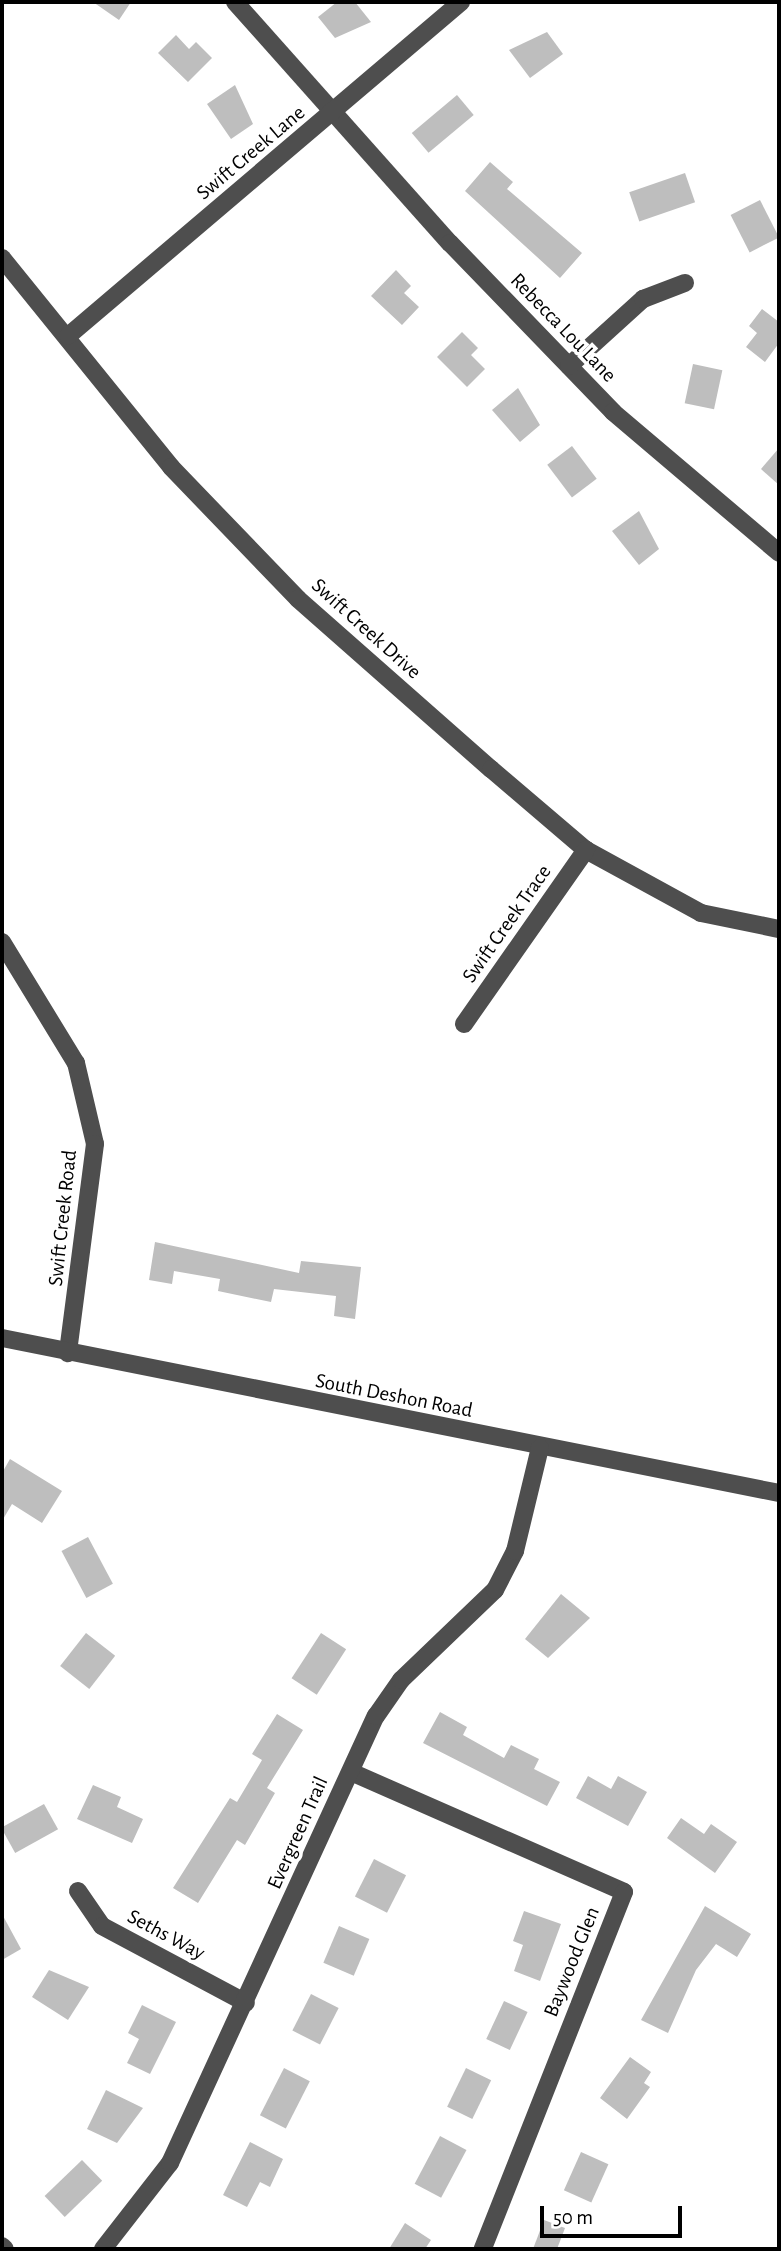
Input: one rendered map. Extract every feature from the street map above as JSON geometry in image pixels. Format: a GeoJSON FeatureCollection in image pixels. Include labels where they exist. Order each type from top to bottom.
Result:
{"type":"FeatureCollection","features":[{"type":"Feature","properties":{"kind":"street","name":"Rebecca Lou Lane"},"geometry":{"type":"LineString","coordinates":[[235,2],[569,366],[779,553]]}},
{"type":"Feature","properties":{"kind":"street","name":"Swift Creek Lane"},"geometry":{"type":"LineString","coordinates":[[68,336],[335,113],[461,2]]}},
{"type":"Feature","properties":{"kind":"street","name":"Swift Creek Drive"},"geometry":{"type":"LineString","coordinates":[[2,258],[172,467],[298,599],[586,850],[701,913],[779,929]]}},
{"type":"Feature","properties":{"kind":"street"},"geometry":{"type":"LineString","coordinates":[[569,366],[643,299],[685,283]]}},
{"type":"Feature","properties":{"kind":"street","name":"Swift Creek Trace"},"geometry":{"type":"LineString","coordinates":[[464,1024],[586,850]]}},
{"type":"Feature","properties":{"kind":"street","name":"Swift Creek Road"},"geometry":{"type":"LineString","coordinates":[[2,942],[76,1063],[95,1144],[68,1353]]}},
{"type":"Feature","properties":{"kind":"street","name":"South Deshon Road"},"geometry":{"type":"LineString","coordinates":[[2,1338],[540,1448],[779,1493]]}},
{"type":"Feature","properties":{"kind":"street","name":"Evergreen Trail"},"geometry":{"type":"LineString","coordinates":[[103,2249],[170,2163],[376,1716],[401,1680],[495,1590],[515,1551],[540,1448]]}},
{"type":"Feature","properties":{"kind":"street","name":"Baywood Glen"},"geometry":{"type":"LineString","coordinates":[[351,1772],[624,1892],[483,2249]]}},
{"type":"Feature","properties":{"kind":"street","name":"Seths Way"},"geometry":{"type":"LineString","coordinates":[[78,1891],[102,1926],[246,2003]]}},
{"type":"Feature","properties":{"kind":"building"},"geometry":{"type":"Polygon","coordinates":[[[93,2],[131,2],[119,20],[93,2]]]}},
{"type":"Feature","properties":{"kind":"building"},"geometry":{"type":"Polygon","coordinates":[[[337,2],[355,2],[371,22],[335,38],[318,17],[337,2]]]}},
{"type":"Feature","properties":{"kind":"building"},"geometry":{"type":"Polygon","coordinates":[[[547,32],[563,54],[530,78],[509,50],[547,32]]]}},
{"type":"Feature","properties":{"kind":"building"},"geometry":{"type":"Polygon","coordinates":[[[176,35],[189,49],[196,42],[212,58],[188,82],[158,53],[176,35]]]}},
{"type":"Feature","properties":{"kind":"building"},"geometry":{"type":"Polygon","coordinates":[[[235,85],[253,124],[231,139],[207,104],[235,85]]]}},
{"type":"Feature","properties":{"kind":"building"},"geometry":{"type":"Polygon","coordinates":[[[457,95],[474,115],[429,153],[412,133],[457,95]]]}},
{"type":"Feature","properties":{"kind":"building"},"geometry":{"type":"Polygon","coordinates":[[[490,162],[513,182],[507,189],[582,253],[560,278],[465,191],[490,162]]]}},
{"type":"Feature","properties":{"kind":"building"},"geometry":{"type":"Polygon","coordinates":[[[685,173],[695,202],[639,222],[629,192],[685,173]]]}},
{"type":"Feature","properties":{"kind":"building"},"geometry":{"type":"Polygon","coordinates":[[[760,200],[779,237],[750,252],[731,215],[760,200]]]}},
{"type":"Feature","properties":{"kind":"building"},"geometry":{"type":"Polygon","coordinates":[[[396,270],[411,286],[404,293],[419,307],[402,325],[371,296],[396,270]]]}},
{"type":"Feature","properties":{"kind":"building"},"geometry":{"type":"Polygon","coordinates":[[[762,309],[779,322],[779,343],[765,362],[746,347],[757,333],[749,326],[762,309]]]}},
{"type":"Feature","properties":{"kind":"building"},"geometry":{"type":"Polygon","coordinates":[[[462,332],[478,348],[471,355],[485,369],[467,387],[437,357],[462,332]]]}},
{"type":"Feature","properties":{"kind":"building"},"geometry":{"type":"Polygon","coordinates":[[[693,364],[722,370],[714,409],[685,403],[693,364]]]}},
{"type":"Feature","properties":{"kind":"building"},"geometry":{"type":"Polygon","coordinates":[[[518,388],[540,425],[520,442],[492,410],[518,388]]]}},
{"type":"Feature","properties":{"kind":"building"},"geometry":{"type":"Polygon","coordinates":[[[572,446],[597,479],[572,497],[547,465],[572,446]]]}},
{"type":"Feature","properties":{"kind":"building"},"geometry":{"type":"Polygon","coordinates":[[[779,448],[779,485],[761,469],[779,448]]]}},
{"type":"Feature","properties":{"kind":"building"},"geometry":{"type":"Polygon","coordinates":[[[639,511],[659,549],[639,565],[612,531],[639,511]]]}},
{"type":"Feature","properties":{"kind":"building"},"geometry":{"type":"Polygon","coordinates":[[[155,1242],[299,1273],[301,1261],[361,1267],[355,1319],[334,1316],[336,1296],[274,1289],[271,1302],[218,1291],[220,1279],[174,1271],[172,1284],[149,1280],[155,1242]]]}},
{"type":"Feature","properties":{"kind":"building"},"geometry":{"type":"Polygon","coordinates":[[[10,1459],[62,1491],[42,1523],[12,1504],[2,1521],[2,1473],[10,1459]]]}},
{"type":"Feature","properties":{"kind":"building"},"geometry":{"type":"Polygon","coordinates":[[[88,1537],[113,1584],[86,1598],[62,1551],[88,1537]]]}},
{"type":"Feature","properties":{"kind":"building"},"geometry":{"type":"Polygon","coordinates":[[[561,1594],[590,1618],[548,1658],[525,1639],[561,1594]]]}},
{"type":"Feature","properties":{"kind":"building"},"geometry":{"type":"Polygon","coordinates":[[[86,1633],[115,1656],[89,1689],[60,1666],[86,1633]]]}},
{"type":"Feature","properties":{"kind":"building"},"geometry":{"type":"Polygon","coordinates":[[[321,1633],[346,1649],[317,1695],[292,1678],[321,1633]]]}},
{"type":"Feature","properties":{"kind":"building"},"geometry":{"type":"Polygon","coordinates":[[[440,1712],[467,1727],[463,1735],[504,1758],[511,1745],[539,1759],[534,1769],[560,1782],[547,1806],[423,1743],[440,1712]]]}},
{"type":"Feature","properties":{"kind":"building"},"geometry":{"type":"Polygon","coordinates":[[[277,1714],[303,1730],[267,1788],[275,1793],[245,1845],[237,1840],[198,1903],[173,1888],[230,1798],[237,1802],[262,1760],[252,1754],[277,1714]]]}},
{"type":"Feature","properties":{"kind":"building"},"geometry":{"type":"Polygon","coordinates":[[[588,1776],[611,1789],[618,1776],[647,1792],[628,1826],[576,1798],[588,1776]]]}},
{"type":"Feature","properties":{"kind":"building"},"geometry":{"type":"Polygon","coordinates":[[[93,1785],[121,1797],[117,1807],[143,1819],[132,1843],[77,1819],[93,1785]]]}},
{"type":"Feature","properties":{"kind":"building"},"geometry":{"type":"Polygon","coordinates":[[[44,1804],[58,1829],[15,1853],[2,1827],[44,1804]]]}},
{"type":"Feature","properties":{"kind":"building"},"geometry":{"type":"Polygon","coordinates":[[[681,1818],[704,1834],[711,1824],[737,1842],[715,1873],[667,1838],[681,1818]]]}},
{"type":"Feature","properties":{"kind":"building"},"geometry":{"type":"Polygon","coordinates":[[[374,1859],[406,1875],[387,1913],[355,1896],[374,1859]]]}},
{"type":"Feature","properties":{"kind":"building"},"geometry":{"type":"Polygon","coordinates":[[[705,1906],[751,1934],[737,1957],[716,1944],[696,1970],[668,2033],[641,2020],[705,1906]]]}},
{"type":"Feature","properties":{"kind":"building"},"geometry":{"type":"Polygon","coordinates":[[[524,1911],[561,1924],[540,1981],[514,1971],[523,1945],[513,1941],[524,1911]]]}},
{"type":"Feature","properties":{"kind":"building"},"geometry":{"type":"Polygon","coordinates":[[[2,1914],[21,1949],[2,1960],[2,1914]]]}},
{"type":"Feature","properties":{"kind":"building"},"geometry":{"type":"Polygon","coordinates":[[[339,1926],[369,1939],[354,1976],[323,1963],[339,1926]]]}},
{"type":"Feature","properties":{"kind":"building"},"geometry":{"type":"Polygon","coordinates":[[[49,1970],[89,1987],[68,2020],[32,1997],[49,1970]]]}},
{"type":"Feature","properties":{"kind":"building"},"geometry":{"type":"Polygon","coordinates":[[[311,1994],[339,2008],[320,2045],[292,2031],[311,1994]]]}},
{"type":"Feature","properties":{"kind":"building"},"geometry":{"type":"Polygon","coordinates":[[[504,2001],[528,2012],[510,2050],[486,2039],[504,2001]]]}},
{"type":"Feature","properties":{"kind":"building"},"geometry":{"type":"Polygon","coordinates":[[[142,2005],[176,2022],[150,2074],[127,2063],[139,2039],[128,2033],[142,2005]]]}},
{"type":"Feature","properties":{"kind":"building"},"geometry":{"type":"Polygon","coordinates":[[[630,2057],[651,2072],[644,2083],[650,2087],[627,2119],[600,2098],[630,2057]]]}},
{"type":"Feature","properties":{"kind":"building"},"geometry":{"type":"Polygon","coordinates":[[[284,2068],[310,2081],[286,2128],[260,2115],[284,2068]]]}},
{"type":"Feature","properties":{"kind":"building"},"geometry":{"type":"Polygon","coordinates":[[[466,2068],[491,2080],[472,2119],[447,2107],[466,2068]]]}},
{"type":"Feature","properties":{"kind":"building"},"geometry":{"type":"Polygon","coordinates":[[[106,2090],[143,2108],[117,2143],[87,2129],[106,2090]]]}},
{"type":"Feature","properties":{"kind":"building"},"geometry":{"type":"Polygon","coordinates":[[[440,2136],[466,2150],[441,2198],[415,2184],[440,2136]]]}},
{"type":"Feature","properties":{"kind":"building"},"geometry":{"type":"Polygon","coordinates":[[[250,2142],[283,2159],[270,2187],[260,2182],[247,2207],[223,2195],[250,2142]]]}},
{"type":"Feature","properties":{"kind":"building"},"geometry":{"type":"Polygon","coordinates":[[[581,2152],[608,2164],[591,2203],[564,2190],[581,2152]]]}},
{"type":"Feature","properties":{"kind":"building"},"geometry":{"type":"Polygon","coordinates":[[[82,2160],[102,2181],[65,2217],[45,2196],[82,2160]]]}},
{"type":"Feature","properties":{"kind":"building"},"geometry":{"type":"Polygon","coordinates":[[[544,2220],[565,2228],[557,2249],[533,2249],[544,2220]]]}},
{"type":"Feature","properties":{"kind":"building"},"geometry":{"type":"Polygon","coordinates":[[[405,2223],[431,2240],[425,2249],[389,2249],[405,2223]]]}}]}
